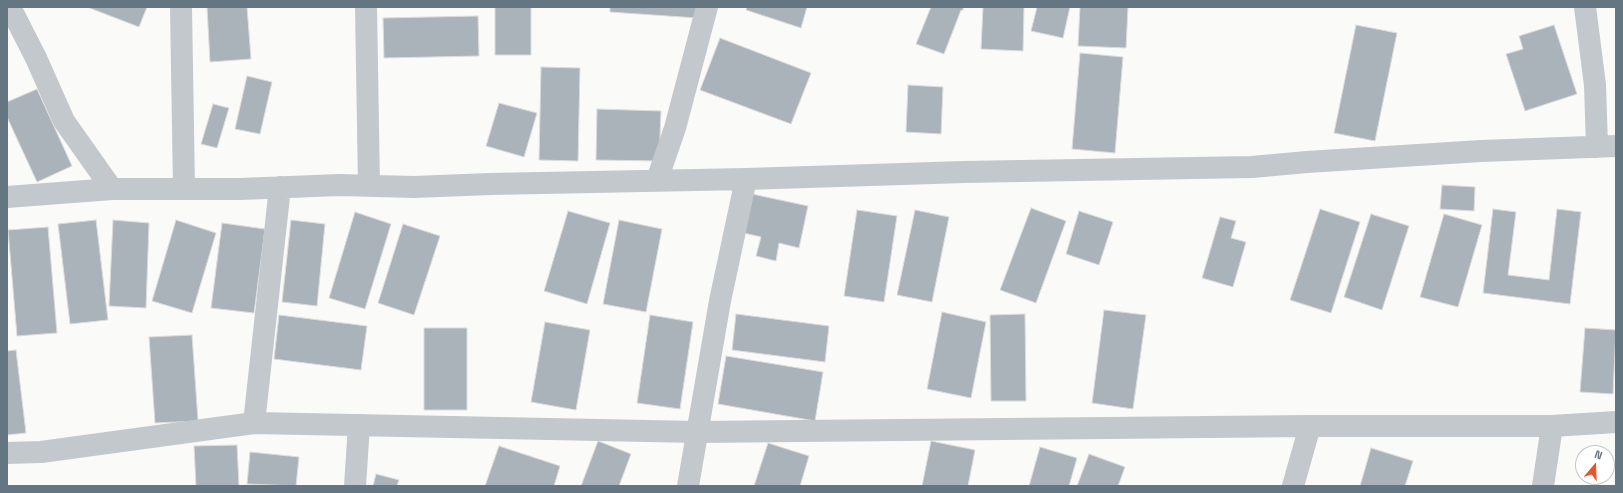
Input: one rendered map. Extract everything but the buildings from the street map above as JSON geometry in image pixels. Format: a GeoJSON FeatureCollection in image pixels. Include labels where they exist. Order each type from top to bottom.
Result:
{"type":"FeatureCollection","features":[{"type":"Feature","properties":{"kind":"street"},"geometry":{"type":"LineString","coordinates":[[10,7],[36,58],[64,121],[112,189]]}},
{"type":"Feature","properties":{"kind":"street"},"geometry":{"type":"LineString","coordinates":[[181,7],[184,189]]}},
{"type":"Feature","properties":{"kind":"street"},"geometry":{"type":"LineString","coordinates":[[366,7],[369,186]]}},
{"type":"Feature","properties":{"kind":"street"},"geometry":{"type":"LineString","coordinates":[[657,180],[675,128],[707,7]]}},
{"type":"Feature","properties":{"kind":"street"},"geometry":{"type":"LineString","coordinates":[[7,197],[112,189],[184,189],[339,185],[414,187],[964,172],[1252,167],[1307,162],[1474,152],[1607,147],[1595,85],[1585,7]]}},
{"type":"Feature","properties":{"kind":"street"},"geometry":{"type":"LineString","coordinates":[[688,486],[720,301],[746,179]]}},
{"type":"Feature","properties":{"kind":"street"},"geometry":{"type":"LineString","coordinates":[[254,423],[280,187]]}},
{"type":"Feature","properties":{"kind":"street"},"geometry":{"type":"LineString","coordinates":[[7,453],[41,452],[254,423],[697,432],[1310,426],[1552,426],[1616,422]]}},
{"type":"Feature","properties":{"kind":"street"},"geometry":{"type":"LineString","coordinates":[[355,486],[359,425]]}},
{"type":"Feature","properties":{"kind":"street"},"geometry":{"type":"LineString","coordinates":[[1293,486],[1310,426]]}},
{"type":"Feature","properties":{"kind":"street"},"geometry":{"type":"LineString","coordinates":[[1543,486],[1552,426]]}}]}
